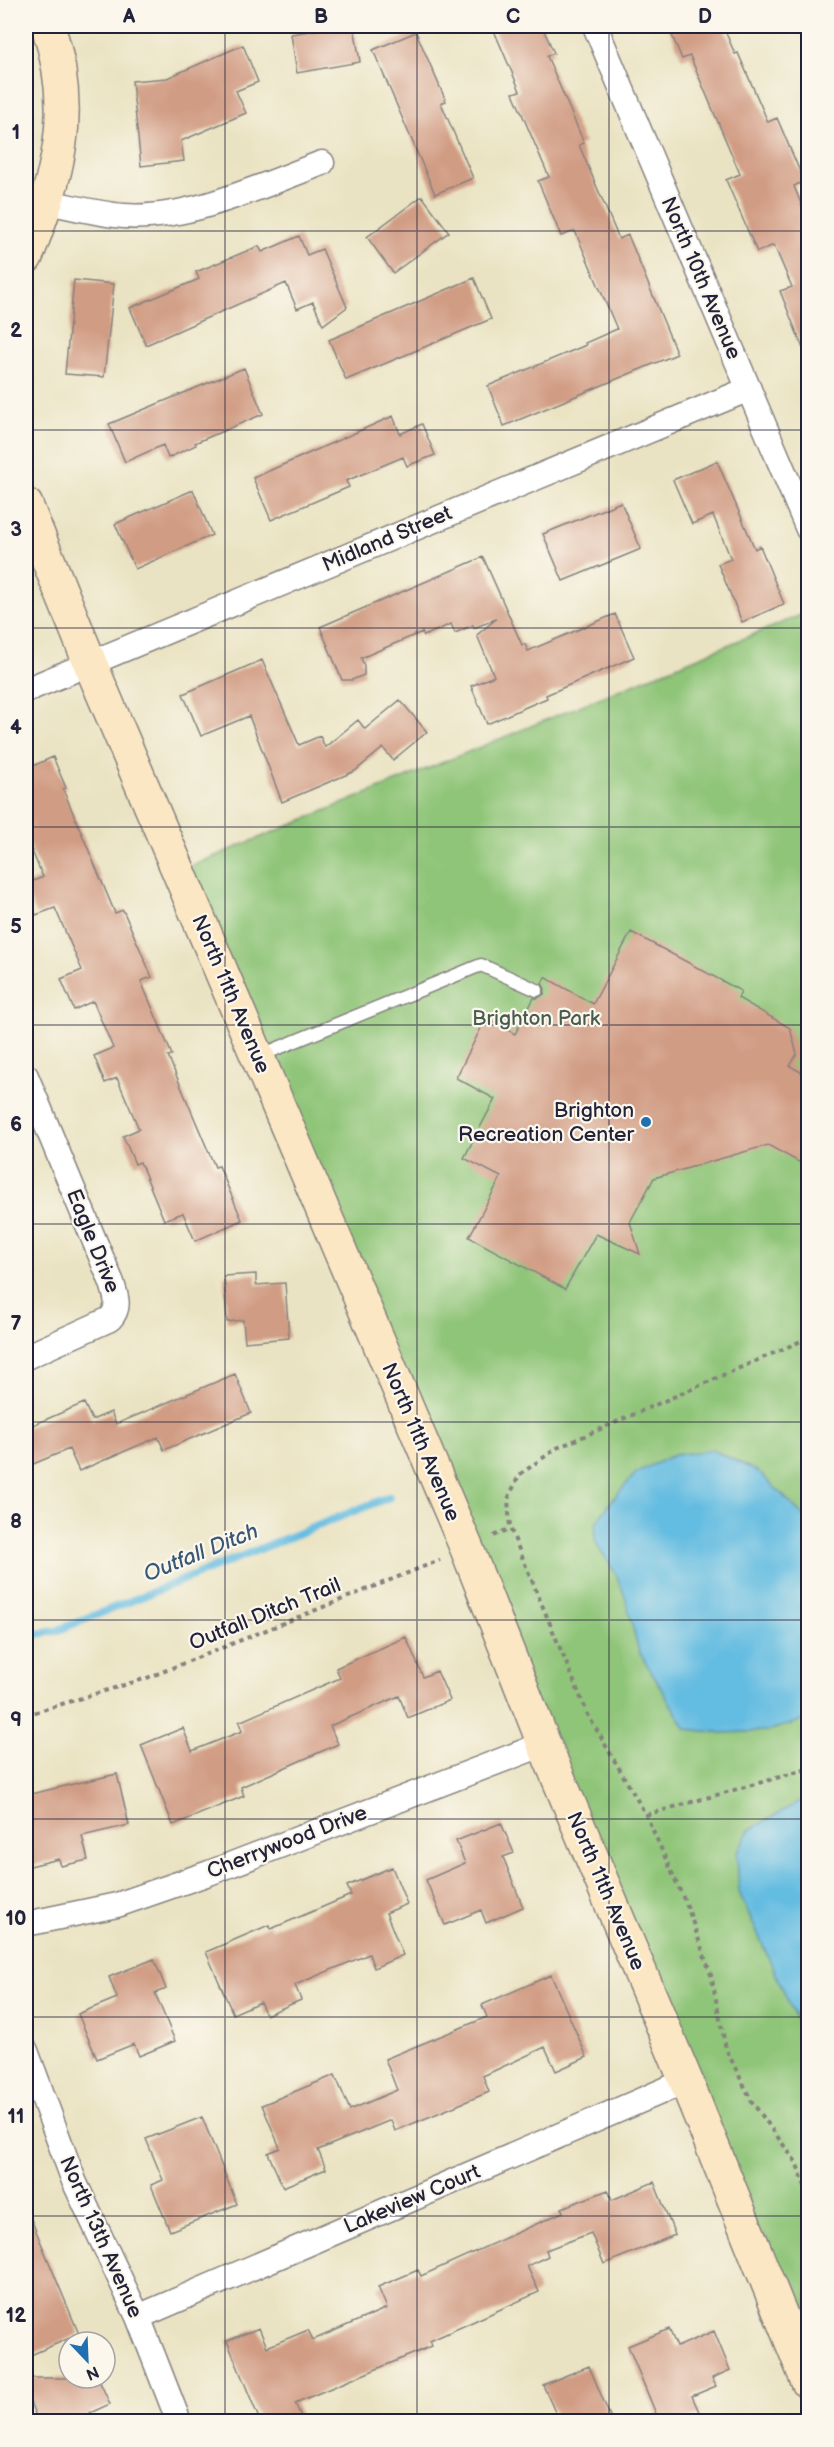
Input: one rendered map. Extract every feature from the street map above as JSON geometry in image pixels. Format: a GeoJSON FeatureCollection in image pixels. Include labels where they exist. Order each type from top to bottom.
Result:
{"type":"FeatureCollection","features":[{"type":"Feature","properties":{"kind":"street"},"geometry":{"type":"LineString","coordinates":[[26,257],[47,202],[60,152],[63,117],[62,86],[56,50],[48,26]]}},
{"type":"Feature","properties":{"kind":"street","name":"North 10th Avenue"},"geometry":{"type":"LineString","coordinates":[[595,26],[808,529]]}},
{"type":"Feature","properties":{"kind":"street"},"geometry":{"type":"LineString","coordinates":[[47,202],[125,216],[172,214],[233,196],[322,163]]}},
{"type":"Feature","properties":{"kind":"street","name":"Midland Street"},"geometry":{"type":"LineString","coordinates":[[26,690],[748,389]]}},
{"type":"Feature","properties":{"kind":"street","name":"North 11th Avenue"},"geometry":{"type":"LineString","coordinates":[[26,505],[90,663],[467,1549],[543,1744],[686,2081],[808,2382]]}},
{"type":"Feature","properties":{"kind":"street","name":"Eagle Drive"},"geometry":{"type":"LineString","coordinates":[[26,1076],[112,1283],[118,1304],[116,1313],[110,1319],[26,1357]]}},
{"type":"Feature","properties":{"kind":"street","name":"Cherrywood Drive"},"geometry":{"type":"LineString","coordinates":[[26,1924],[117,1905],[209,1873],[543,1744]]}},
{"type":"Feature","properties":{"kind":"street","name":"North 13th Avenue"},"geometry":{"type":"LineString","coordinates":[[26,2051],[74,2181],[138,2317],[179,2421]]}},
{"type":"Feature","properties":{"kind":"street","name":"Lakeview Court"},"geometry":{"type":"LineString","coordinates":[[138,2317],[686,2081]]}},
{"type":"Feature","properties":{"kind":"lane"},"geometry":{"type":"LineString","coordinates":[[258,1057],[481,965],[537,990]]}},
{"type":"Feature","properties":{"kind":"path"},"geometry":{"type":"LineString","coordinates":[[808,1338],[557,1448],[519,1475],[508,1499],[510,1528],[588,1714],[646,1815],[687,1906],[708,1965],[726,2049],[752,2102],[796,2162],[808,2194]]}},
{"type":"Feature","properties":{"kind":"path","name":"Outfall Ditch Trail"},"geometry":{"type":"LineString","coordinates":[[26,1715],[147,1678],[467,1549],[510,1528]]}},
{"type":"Feature","properties":{"kind":"path"},"geometry":{"type":"LineString","coordinates":[[646,1815],[808,1769]]}},
{"type":"Feature","properties":{"kind":"green space","name":"Brighton Park"},"geometry":{"type":"Polygon","coordinates":[[[808,612],[808,2361],[179,871],[808,612]]]}},
{"type":"Feature","properties":{"kind":"water"},"geometry":{"type":"Polygon","coordinates":[[[713,1450],[759,1472],[808,1520],[808,1719],[767,1731],[723,1733],[686,1729],[639,1652],[625,1596],[616,1574],[595,1541],[596,1523],[637,1472],[674,1455],[713,1450]]]}},
{"type":"Feature","properties":{"kind":"water"},"geometry":{"type":"Polygon","coordinates":[[[802,1800],[808,1800],[808,2035],[796,2019],[739,1892],[737,1854],[749,1830],[802,1800]]]}},
{"type":"Feature","properties":{"kind":"building"},"geometry":{"type":"Polygon","coordinates":[[[354,26],[360,62],[297,73],[291,34],[354,26]]]}},
{"type":"Feature","properties":{"kind":"building"},"geometry":{"type":"Polygon","coordinates":[[[492,26],[542,26],[554,53],[547,56],[584,143],[579,145],[619,239],[628,235],[677,354],[504,426],[488,386],[586,345],[585,343],[617,329],[575,231],[561,236],[538,181],[549,177],[513,93],[520,91],[492,26]]]}},
{"type":"Feature","properties":{"kind":"building"},"geometry":{"type":"Polygon","coordinates":[[[668,26],[723,26],[735,54],[738,53],[768,122],[777,118],[804,181],[794,186],[808,221],[808,361],[780,291],[792,287],[774,245],[757,252],[726,180],[740,174],[690,56],[682,59],[668,26]]]}},
{"type":"Feature","properties":{"kind":"building"},"geometry":{"type":"Polygon","coordinates":[[[416,32],[446,101],[441,103],[473,178],[435,194],[373,50],[416,32]]]}},
{"type":"Feature","properties":{"kind":"building"},"geometry":{"type":"Polygon","coordinates":[[[243,45],[258,82],[236,91],[246,113],[181,141],[184,161],[141,166],[132,81],[167,78],[243,45]]]}},
{"type":"Feature","properties":{"kind":"building"},"geometry":{"type":"Polygon","coordinates":[[[422,196],[449,232],[393,273],[367,237],[422,196]]]}},
{"type":"Feature","properties":{"kind":"building"},"geometry":{"type":"Polygon","coordinates":[[[299,236],[307,255],[322,249],[347,307],[323,325],[313,302],[297,309],[286,283],[146,345],[130,308],[199,279],[196,272],[259,246],[262,252],[299,236]]]}},
{"type":"Feature","properties":{"kind":"building"},"geometry":{"type":"Polygon","coordinates":[[[474,278],[491,319],[346,380],[329,340],[474,278]]]}},
{"type":"Feature","properties":{"kind":"building"},"geometry":{"type":"Polygon","coordinates":[[[74,280],[114,284],[104,377],[65,374],[74,280]]]}},
{"type":"Feature","properties":{"kind":"building"},"geometry":{"type":"Polygon","coordinates":[[[244,368],[263,414],[195,443],[196,445],[168,458],[163,445],[125,462],[109,424],[244,368]]]}},
{"type":"Feature","properties":{"kind":"building"},"geometry":{"type":"Polygon","coordinates":[[[393,416],[400,434],[422,424],[435,455],[407,466],[403,457],[346,481],[349,487],[271,520],[253,478],[393,416]]]}},
{"type":"Feature","properties":{"kind":"building"},"geometry":{"type":"Polygon","coordinates":[[[717,461],[755,549],[760,546],[784,604],[742,622],[718,564],[731,559],[713,515],[692,524],[673,480],[717,461]]]}},
{"type":"Feature","properties":{"kind":"building"},"geometry":{"type":"Polygon","coordinates":[[[193,490],[212,535],[135,569],[115,524],[193,490]]]}},
{"type":"Feature","properties":{"kind":"building"},"geometry":{"type":"Polygon","coordinates":[[[621,502],[641,549],[563,581],[543,534],[621,502]]]}},
{"type":"Feature","properties":{"kind":"building"},"geometry":{"type":"Polygon","coordinates":[[[483,557],[522,645],[525,644],[528,651],[615,614],[634,657],[546,695],[547,698],[487,724],[471,686],[494,676],[477,635],[496,619],[455,633],[451,624],[424,636],[422,632],[361,658],[364,675],[352,680],[342,680],[320,627],[483,557]]]}},
{"type":"Feature","properties":{"kind":"building"},"geometry":{"type":"Polygon","coordinates":[[[262,660],[299,745],[320,736],[325,747],[358,720],[365,729],[400,700],[427,732],[393,760],[383,748],[355,771],[282,802],[249,716],[201,736],[183,694],[262,660]]]}},
{"type":"Feature","properties":{"kind":"building"},"geometry":{"type":"Polygon","coordinates":[[[53,757],[66,788],[63,789],[115,913],[123,910],[152,977],[141,981],[172,1055],[168,1056],[215,1167],[219,1166],[242,1220],[195,1241],[183,1213],[164,1220],[140,1162],[135,1164],[123,1136],[139,1129],[117,1078],[105,1083],[94,1056],[113,1048],[93,1001],[74,1010],[61,979],[82,970],[55,908],[36,915],[26,890],[26,884],[43,877],[26,837],[26,769],[53,757]]]}},
{"type":"Feature","properties":{"kind":"building","name":"Brighton Recreation Center"},"geometry":{"type":"Polygon","coordinates":[[[631,932],[741,991],[738,998],[790,1028],[797,1054],[790,1066],[808,1076],[808,1167],[768,1145],[654,1178],[630,1222],[640,1254],[596,1234],[565,1289],[469,1237],[501,1177],[464,1158],[495,1099],[456,1078],[486,1018],[515,1034],[534,998],[544,994],[545,989],[542,983],[545,977],[593,1004],[631,932]]]}},
{"type":"Feature","properties":{"kind":"building"},"geometry":{"type":"Polygon","coordinates":[[[256,1274],[256,1285],[285,1283],[289,1338],[245,1342],[243,1320],[227,1322],[224,1276],[256,1274]]]}},
{"type":"Feature","properties":{"kind":"building"},"geometry":{"type":"Polygon","coordinates":[[[235,1374],[251,1413],[164,1450],[158,1437],[79,1471],[69,1449],[26,1467],[26,1428],[84,1403],[92,1420],[111,1412],[116,1424],[235,1374]]]}},
{"type":"Feature","properties":{"kind":"building"},"geometry":{"type":"Polygon","coordinates":[[[406,1637],[423,1677],[437,1671],[450,1700],[408,1718],[399,1696],[330,1726],[338,1744],[241,1787],[244,1796],[173,1825],[141,1745],[183,1728],[192,1751],[242,1731],[239,1722],[340,1678],[336,1668],[406,1637]]]}},
{"type":"Feature","properties":{"kind":"building"},"geometry":{"type":"Polygon","coordinates":[[[117,1774],[129,1825],[82,1836],[88,1860],[61,1866],[59,1859],[26,1867],[26,1795],[117,1774]]]}},
{"type":"Feature","properties":{"kind":"building"},"geometry":{"type":"Polygon","coordinates":[[[501,1823],[514,1853],[503,1857],[523,1907],[486,1923],[481,1910],[445,1925],[426,1880],[465,1863],[456,1841],[501,1823]]]}},
{"type":"Feature","properties":{"kind":"building"},"geometry":{"type":"Polygon","coordinates":[[[392,1867],[407,1904],[386,1913],[403,1955],[374,1968],[369,1954],[295,1985],[301,2000],[266,2015],[260,2002],[233,2014],[206,1952],[269,1925],[271,1929],[351,1895],[347,1886],[392,1867]]]}},
{"type":"Feature","properties":{"kind":"building"},"geometry":{"type":"Polygon","coordinates":[[[154,1959],[166,1989],[155,1993],[175,2041],[139,2056],[134,2044],[97,2059],[78,2014],[117,1998],[109,1977],[154,1959]]]}},
{"type":"Feature","properties":{"kind":"building"},"geometry":{"type":"Polygon","coordinates":[[[551,1975],[587,2057],[556,2071],[545,2047],[483,2076],[489,2092],[395,2131],[391,2120],[318,2150],[326,2169],[283,2187],[268,2153],[280,2148],[262,2105],[335,2075],[350,2110],[397,2090],[385,2059],[487,2017],[482,2005],[551,1975]]]}},
{"type":"Feature","properties":{"kind":"building"},"geometry":{"type":"Polygon","coordinates":[[[202,2117],[237,2204],[170,2231],[151,2185],[163,2180],[146,2139],[202,2117]]]}},
{"type":"Feature","properties":{"kind":"building"},"geometry":{"type":"Polygon","coordinates":[[[654,2182],[675,2235],[604,2264],[591,2233],[546,2250],[548,2256],[527,2266],[539,2292],[430,2341],[432,2346],[295,2403],[303,2421],[260,2421],[227,2341],[259,2328],[267,2347],[308,2330],[313,2340],[387,2308],[378,2287],[418,2270],[421,2276],[563,2212],[562,2208],[608,2190],[612,2200],[654,2182]]]}},
{"type":"Feature","properties":{"kind":"building"},"geometry":{"type":"Polygon","coordinates":[[[26,2207],[77,2330],[57,2330],[57,2344],[26,2357],[26,2207]]]}},
{"type":"Feature","properties":{"kind":"building"},"geometry":{"type":"Polygon","coordinates":[[[669,2329],[677,2347],[714,2331],[730,2370],[712,2378],[716,2386],[692,2396],[700,2414],[681,2421],[659,2421],[628,2346],[669,2329]]]}},
{"type":"Feature","properties":{"kind":"building"},"geometry":{"type":"Polygon","coordinates":[[[589,2366],[612,2421],[559,2421],[543,2385],[589,2366]]]}},
{"type":"Feature","properties":{"kind":"building"},"geometry":{"type":"Polygon","coordinates":[[[26,2378],[57,2378],[57,2390],[104,2390],[110,2404],[90,2413],[93,2421],[38,2421],[26,2393],[26,2378]]]}},
{"type":"Feature","properties":{"kind":"waterway","name":"Outfall Ditch"},"geometry":{"type":"LineString","coordinates":[[26,1636],[56,1631],[389,1497]]}},
{"type":"Feature","properties":{"kind":"place","name":"Brighton Recreation Center"},"geometry":{"type":"Point","coordinates":[646,1122]}}]}
